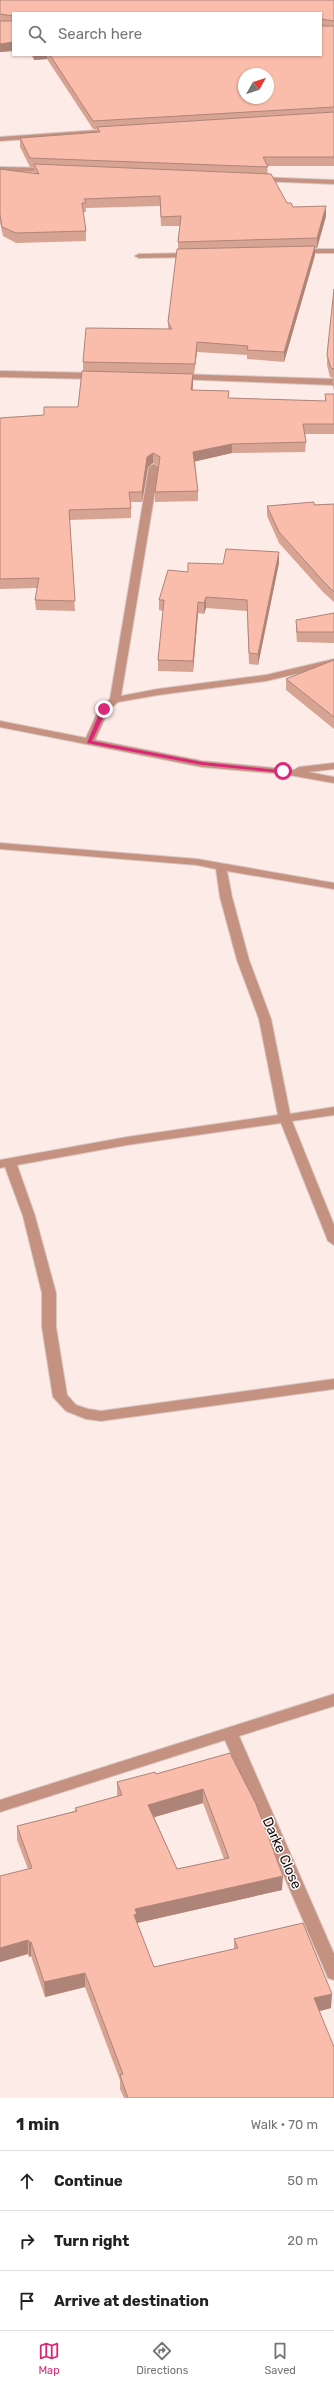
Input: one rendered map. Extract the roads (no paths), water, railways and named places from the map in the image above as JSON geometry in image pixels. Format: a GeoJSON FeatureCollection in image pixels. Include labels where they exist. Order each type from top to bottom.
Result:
{"type":"FeatureCollection","features":[{"type":"Feature","properties":{"kind":"street"},"geometry":{"type":"LineString","coordinates":[[0,139],[118,130]]}},
{"type":"Feature","properties":{"kind":"street"},"geometry":{"type":"LineString","coordinates":[[0,169],[57,170]]}},
{"type":"Feature","properties":{"kind":"street"},"geometry":{"type":"LineString","coordinates":[[247,178],[334,182]]}},
{"type":"Feature","properties":{"kind":"street"},"geometry":{"type":"LineString","coordinates":[[289,252],[334,251]]}},
{"type":"Feature","properties":{"kind":"street"},"geometry":{"type":"LineString","coordinates":[[139,256],[202,254]]}},
{"type":"Feature","properties":{"kind":"street"},"geometry":{"type":"LineString","coordinates":[[0,374],[104,376]]}},
{"type":"Feature","properties":{"kind":"street"},"geometry":{"type":"LineString","coordinates":[[164,377],[334,382]]}},
{"type":"Feature","properties":{"kind":"street"},"geometry":{"type":"LineString","coordinates":[[115,700],[154,467]]}},
{"type":"Feature","properties":{"kind":"street"},"geometry":{"type":"LineString","coordinates":[[89,742],[104,709],[115,700],[151,692],[266,678],[334,662]]}},
{"type":"Feature","properties":{"kind":"street"},"geometry":{"type":"LineString","coordinates":[[0,724],[202,764],[283,771],[334,780]]}},
{"type":"Feature","properties":{"kind":"street"},"geometry":{"type":"LineString","coordinates":[[283,771],[334,766]]}},
{"type":"Feature","properties":{"kind":"street"},"geometry":{"type":"LineString","coordinates":[[0,846],[221,866],[334,886]]}},
{"type":"Feature","properties":{"kind":"street"},"geometry":{"type":"LineString","coordinates":[[221,866],[226,897],[243,960],[265,1019],[285,1118],[334,1242]]}},
{"type":"Feature","properties":{"kind":"street"},"geometry":{"type":"LineString","coordinates":[[334,1112],[127,1141],[5,1164],[29,1216],[49,1294],[49,1327],[60,1397],[71,1408],[86,1414],[101,1416],[334,1384]]}},
{"type":"Feature","properties":{"kind":"street"},"geometry":{"type":"LineString","coordinates":[[0,1806],[334,1700]]}},
{"type":"Feature","properties":{"kind":"street","name":"Darke Close"},"geometry":{"type":"LineString","coordinates":[[230,1733],[334,1973]]}}]}
